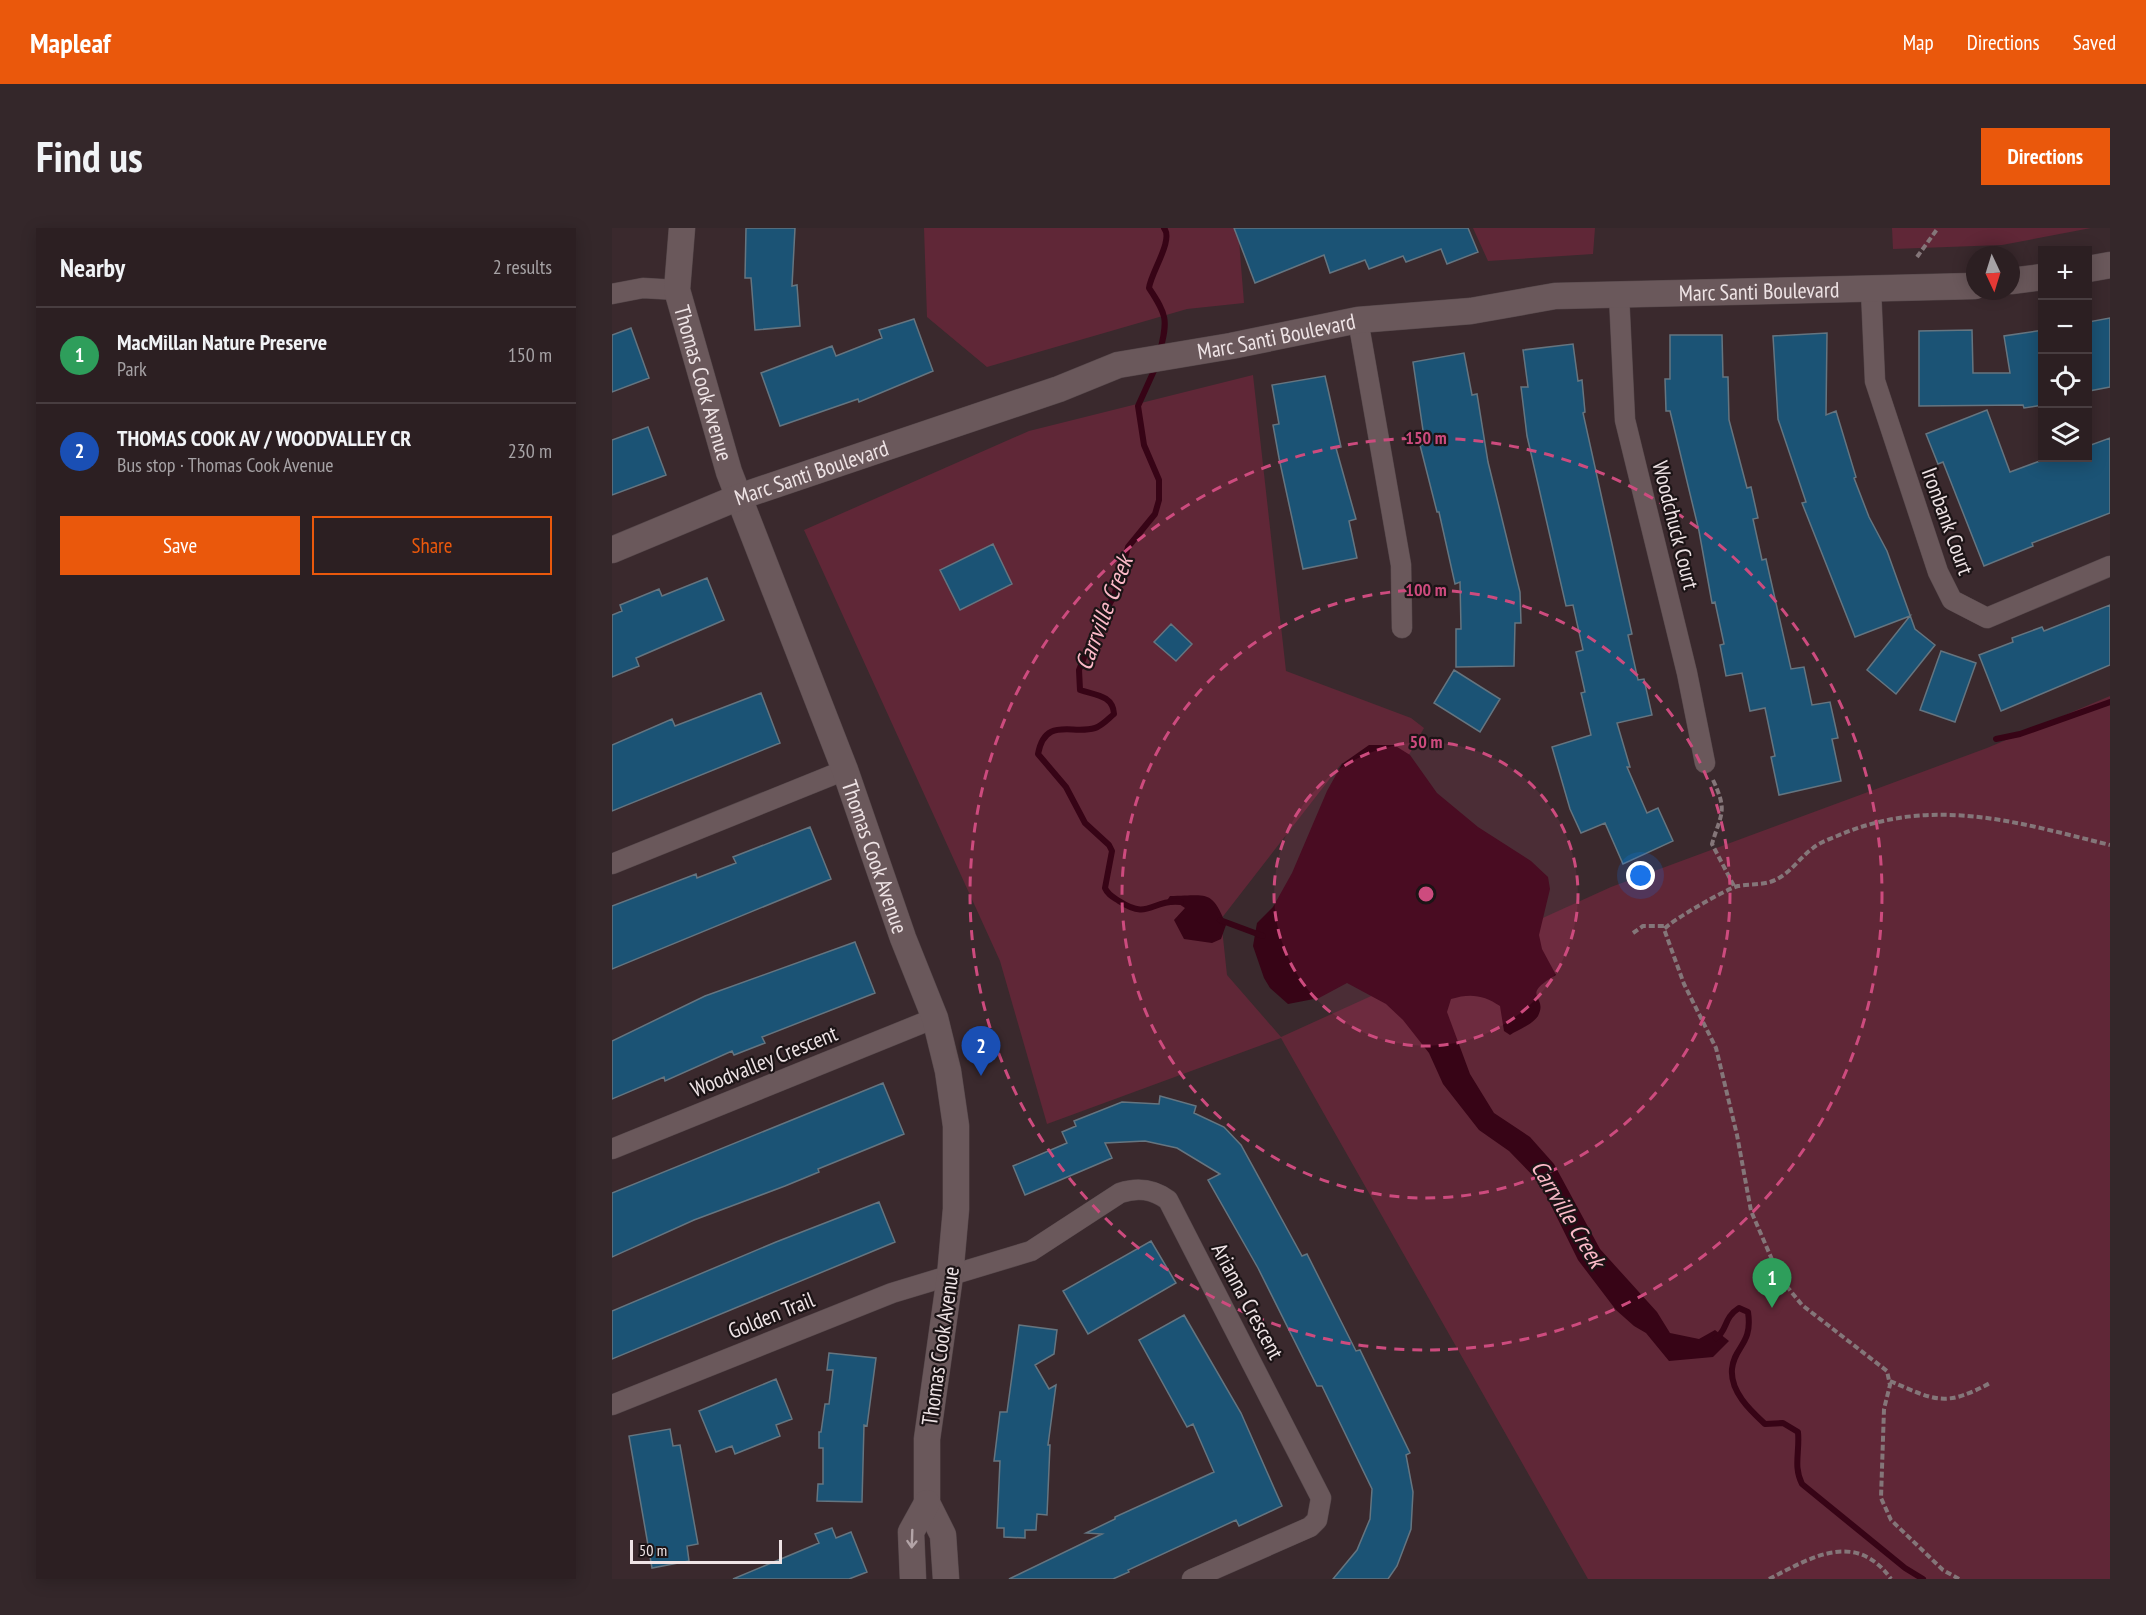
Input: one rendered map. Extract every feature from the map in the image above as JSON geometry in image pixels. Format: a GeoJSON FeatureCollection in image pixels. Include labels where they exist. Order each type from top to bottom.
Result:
{"type":"FeatureCollection","features":[{"type":"Feature","properties":{"kind":"street","name":"Thomas Cook Avenue"},"geometry":{"type":"LineString","coordinates":[[682,228],[677,290],[723,450],[845,770],[903,938],[935,1018],[948,1071],[956,1126],[958,1167],[950,1276],[927,1439],[927,1503],[943,1535],[946,1579]]}},
{"type":"Feature","properties":{"kind":"street"},"geometry":{"type":"LineString","coordinates":[[2092,268],[2110,265]]}},
{"type":"Feature","properties":{"kind":"street"},"geometry":{"type":"LineString","coordinates":[[2020,280],[2038,277]]}},
{"type":"Feature","properties":{"kind":"street","name":"Marc Santi Boulevard"},"geometry":{"type":"LineString","coordinates":[[612,550],[739,497],[1059,389],[1118,365],[1231,346],[1358,320],[1471,311],[1555,296],[1966,286]]}},
{"type":"Feature","properties":{"kind":"street"},"geometry":{"type":"LineString","coordinates":[[612,294],[643,288],[677,290]]}},
{"type":"Feature","properties":{"kind":"street","name":"Ironbank Court"},"geometry":{"type":"LineString","coordinates":[[1871,290],[1875,381],[1938,572],[1952,600],[1987,618],[2110,566]]}},
{"type":"Feature","properties":{"kind":"street","name":"Woodchuck Court"},"geometry":{"type":"LineString","coordinates":[[1619,295],[1625,420],[1687,673],[1705,763]]}},
{"type":"Feature","properties":{"kind":"street"},"geometry":{"type":"LineString","coordinates":[[1358,320],[1401,565],[1402,628]]}},
{"type":"Feature","properties":{"kind":"street"},"geometry":{"type":"LineString","coordinates":[[612,864],[845,770]]}},
{"type":"Feature","properties":{"kind":"street","name":"Woodvalley Crescent"},"geometry":{"type":"LineString","coordinates":[[612,1149],[935,1018]]}},
{"type":"Feature","properties":{"kind":"street","name":"Arianna Crescent"},"geometry":{"type":"LineString","coordinates":[[950,1276],[1031,1251],[1120,1193],[1142,1190],[1156,1192],[1168,1200],[1321,1498],[1317,1520],[1310,1527],[1192,1579]]}},
{"type":"Feature","properties":{"kind":"street","name":"Golden Trail"},"geometry":{"type":"LineString","coordinates":[[612,1405],[892,1293],[950,1276]]}},
{"type":"Feature","properties":{"kind":"street","name":"Thomas Cook Avenue"},"geometry":{"type":"LineString","coordinates":[[914,1579],[911,1532],[927,1503]]}},
{"type":"Feature","properties":{"kind":"path"},"geometry":{"type":"LineString","coordinates":[[1917,257],[1938,228]]}},
{"type":"Feature","properties":{"kind":"path"},"geometry":{"type":"LineString","coordinates":[[1705,763],[1723,803],[1722,814],[1712,844],[1736,888]]}},
{"type":"Feature","properties":{"kind":"path"},"geometry":{"type":"LineString","coordinates":[[1959,1579],[1943,1570],[1891,1520],[1881,1498],[1884,1409],[1889,1381],[1887,1371],[1802,1305],[1780,1278],[1751,1211],[1737,1135],[1716,1048],[1673,959],[1664,929],[1715,896],[1736,888],[1770,882],[1790,871],[1813,848],[1838,835],[1879,822],[1957,813],[1991,817],[2110,845]]}},
{"type":"Feature","properties":{"kind":"path"},"geometry":{"type":"LineString","coordinates":[[1633,933],[1643,926],[1667,926]]}},
{"type":"Feature","properties":{"kind":"path"},"geometry":{"type":"LineString","coordinates":[[1889,1381],[1917,1394],[1954,1399],[1990,1383]]}},
{"type":"Feature","properties":{"kind":"path"},"geometry":{"type":"LineString","coordinates":[[1769,1579],[1823,1553],[1847,1551],[1870,1556],[1891,1579]]}},
{"type":"Feature","properties":{"kind":"shaded area"},"geometry":{"type":"Polygon","coordinates":[[[924,228],[1238,228],[1244,303],[1187,309],[987,367],[927,317],[924,228]]]}},
{"type":"Feature","properties":{"kind":"shaded area"},"geometry":{"type":"Polygon","coordinates":[[[1473,228],[1595,228],[1593,254],[1488,261],[1473,228]]]}},
{"type":"Feature","properties":{"kind":"shaded area"},"geometry":{"type":"Polygon","coordinates":[[[1892,228],[2091,228],[2002,245],[1893,249],[1892,228]]]}},
{"type":"Feature","properties":{"kind":"shaded area"},"geometry":{"type":"Polygon","coordinates":[[[1253,375],[1286,671],[1411,718],[1424,728],[1397,776],[1342,763],[1221,919],[1227,975],[1281,1037],[1611,887],[1987,748],[2110,696],[2110,1579],[1588,1579],[1281,1038],[1047,1124],[1000,961],[804,530],[1029,431],[1253,375]]]}},
{"type":"Feature","properties":{"kind":"water"},"geometry":{"type":"Polygon","coordinates":[[[1369,745],[1394,745],[1410,755],[1437,793],[1478,827],[1531,861],[1548,877],[1550,889],[1539,935],[1542,949],[1556,975],[1545,982],[1537,992],[1540,1009],[1536,1019],[1510,1035],[1504,1031],[1500,1006],[1477,996],[1451,999],[1447,1012],[1470,1074],[1494,1113],[1530,1137],[1554,1164],[1600,1249],[1657,1312],[1670,1333],[1699,1339],[1715,1330],[1729,1341],[1713,1357],[1669,1361],[1646,1333],[1616,1310],[1578,1260],[1540,1183],[1509,1151],[1479,1130],[1443,1084],[1429,1053],[1403,1020],[1386,1004],[1347,983],[1319,998],[1288,1004],[1270,988],[1264,978],[1253,946],[1257,923],[1273,907],[1292,873],[1327,791],[1342,764],[1369,745]]]}},
{"type":"Feature","properties":{"kind":"water"},"geometry":{"type":"Polygon","coordinates":[[[1200,895],[1212,900],[1226,925],[1221,939],[1212,943],[1184,939],[1174,920],[1185,908],[1176,902],[1166,902],[1170,896],[1200,895]]]}},
{"type":"Feature","properties":{"kind":"building"},"geometry":{"type":"Polygon","coordinates":[[[746,228],[795,228],[792,286],[797,285],[800,326],[755,330],[751,278],[745,278],[746,228]]]}},
{"type":"Feature","properties":{"kind":"building"},"geometry":{"type":"Polygon","coordinates":[[[1234,228],[1468,228],[1478,252],[1447,264],[1441,249],[1406,262],[1403,256],[1369,269],[1365,260],[1330,273],[1324,255],[1255,283],[1234,228]]]}},
{"type":"Feature","properties":{"kind":"building"},"geometry":{"type":"Polygon","coordinates":[[[2110,318],[2110,387],[2092,390],[2092,354],[2092,321],[2110,318]]]}},
{"type":"Feature","properties":{"kind":"building"},"geometry":{"type":"Polygon","coordinates":[[[914,319],[933,371],[859,402],[858,399],[780,426],[761,373],[832,346],[836,356],[882,338],[879,330],[914,319]]]}},
{"type":"Feature","properties":{"kind":"building"},"geometry":{"type":"Polygon","coordinates":[[[631,328],[649,378],[612,392],[612,335],[631,328]]]}},
{"type":"Feature","properties":{"kind":"building"},"geometry":{"type":"Polygon","coordinates":[[[1972,330],[1973,373],[2010,373],[2004,336],[2038,331],[2038,406],[2024,408],[2023,405],[1919,406],[1919,331],[1972,330]]]}},
{"type":"Feature","properties":{"kind":"building"},"geometry":{"type":"Polygon","coordinates":[[[1827,333],[1826,415],[1836,411],[1856,477],[1854,478],[1869,517],[1887,551],[1915,629],[1935,645],[1896,694],[1867,670],[1910,616],[1855,637],[1802,503],[1806,502],[1778,419],[1773,336],[1827,333]]]}},
{"type":"Feature","properties":{"kind":"building"},"geometry":{"type":"Polygon","coordinates":[[[1670,335],[1722,335],[1723,377],[1728,377],[1729,420],[1747,488],[1751,487],[1758,518],[1753,519],[1762,560],[1766,559],[1791,669],[1804,667],[1812,705],[1830,702],[1838,738],[1832,739],[1841,781],[1779,795],[1771,757],[1775,756],[1765,708],[1750,711],[1742,673],[1726,676],[1720,645],[1724,644],[1715,602],[1712,603],[1699,531],[1670,411],[1666,411],[1665,379],[1670,379],[1670,335]]]}},
{"type":"Feature","properties":{"kind":"building"},"geometry":{"type":"Polygon","coordinates":[[[1573,344],[1578,381],[1582,380],[1585,412],[1583,413],[1632,634],[1628,635],[1638,680],[1644,679],[1652,715],[1617,723],[1630,767],[1627,767],[1647,813],[1658,808],[1673,841],[1623,864],[1605,823],[1581,833],[1570,809],[1552,747],[1591,735],[1581,693],[1585,692],[1576,652],[1583,650],[1573,605],[1566,606],[1527,436],[1521,387],[1528,387],[1523,350],[1573,344]]]}},
{"type":"Feature","properties":{"kind":"building"},"geometry":{"type":"Polygon","coordinates":[[[1464,353],[1472,395],[1477,394],[1488,462],[1520,592],[1521,623],[1515,623],[1514,666],[1456,667],[1456,629],[1461,629],[1460,582],[1455,584],[1439,512],[1437,512],[1420,445],[1425,444],[1413,362],[1464,353]]]}},
{"type":"Feature","properties":{"kind":"building"},"geometry":{"type":"Polygon","coordinates":[[[1325,376],[1341,447],[1336,448],[1356,519],[1349,521],[1357,558],[1303,569],[1273,425],[1279,424],[1272,385],[1325,376]]]}},
{"type":"Feature","properties":{"kind":"building"},"geometry":{"type":"Polygon","coordinates":[[[1987,410],[2010,472],[2038,462],[2092,462],[2092,445],[2110,438],[2110,513],[2032,543],[2033,546],[1984,566],[1943,462],[1938,464],[1926,434],[1987,410]]]}},
{"type":"Feature","properties":{"kind":"building"},"geometry":{"type":"Polygon","coordinates":[[[648,427],[666,475],[612,495],[612,440],[648,427]]]}},
{"type":"Feature","properties":{"kind":"building"},"geometry":{"type":"Polygon","coordinates":[[[993,544],[1012,584],[960,610],[940,570],[993,544]]]}},
{"type":"Feature","properties":{"kind":"building"},"geometry":{"type":"Polygon","coordinates":[[[707,578],[724,620],[636,658],[639,666],[612,677],[612,615],[622,611],[620,605],[659,589],[662,596],[707,578]]]}},
{"type":"Feature","properties":{"kind":"building"},"geometry":{"type":"Polygon","coordinates":[[[2110,605],[2110,665],[2001,711],[1979,655],[2013,642],[2012,638],[2042,627],[2044,631],[2110,605]]]}},
{"type":"Feature","properties":{"kind":"building"},"geometry":{"type":"Polygon","coordinates":[[[1171,624],[1192,644],[1176,661],[1154,642],[1171,624]]]}},
{"type":"Feature","properties":{"kind":"building"},"geometry":{"type":"Polygon","coordinates":[[[1941,651],[1976,663],[1955,722],[1920,710],[1941,651]]]}},
{"type":"Feature","properties":{"kind":"building"},"geometry":{"type":"Polygon","coordinates":[[[1454,670],[1500,699],[1480,732],[1434,703],[1454,670]]]}},
{"type":"Feature","properties":{"kind":"building"},"geometry":{"type":"Polygon","coordinates":[[[761,693],[780,743],[612,811],[612,745],[672,719],[675,726],[761,693]]]}},
{"type":"Feature","properties":{"kind":"building"},"geometry":{"type":"Polygon","coordinates":[[[810,827],[831,879],[612,969],[612,906],[696,874],[697,878],[736,863],[733,857],[810,827]]]}},
{"type":"Feature","properties":{"kind":"building"},"geometry":{"type":"Polygon","coordinates":[[[855,942],[875,993],[762,1037],[765,1043],[734,1055],[732,1051],[665,1081],[664,1077],[612,1099],[612,1041],[705,996],[855,942]]]}},
{"type":"Feature","properties":{"kind":"building"},"geometry":{"type":"Polygon","coordinates":[[[883,1083],[904,1134],[818,1169],[819,1172],[785,1186],[694,1220],[612,1257],[612,1193],[883,1083]]]}},
{"type":"Feature","properties":{"kind":"building"},"geometry":{"type":"Polygon","coordinates":[[[1160,1096],[1196,1106],[1194,1113],[1224,1127],[1241,1145],[1302,1256],[1307,1254],[1356,1351],[1360,1350],[1410,1453],[1406,1455],[1413,1492],[1411,1529],[1397,1566],[1388,1579],[1333,1579],[1357,1550],[1370,1519],[1372,1489],[1322,1386],[1317,1386],[1258,1268],[1208,1180],[1220,1174],[1177,1148],[1145,1141],[1105,1143],[1112,1158],[1025,1195],[1013,1166],[1067,1143],[1062,1132],[1076,1126],[1074,1121],[1122,1102],[1159,1104],[1160,1096]]]}},
{"type":"Feature","properties":{"kind":"building"},"geometry":{"type":"Polygon","coordinates":[[[879,1202],[895,1242],[612,1359],[612,1311],[776,1242],[879,1202]]]}},
{"type":"Feature","properties":{"kind":"building"},"geometry":{"type":"Polygon","coordinates":[[[1151,1241],[1176,1283],[1088,1334],[1063,1291],[1151,1241]]]}},
{"type":"Feature","properties":{"kind":"building"},"geometry":{"type":"Polygon","coordinates":[[[1184,1315],[1241,1413],[1282,1506],[1239,1526],[1236,1520],[1113,1579],[1009,1579],[1102,1534],[1086,1533],[1115,1517],[1214,1472],[1193,1424],[1187,1427],[1139,1340],[1184,1315]]]}},
{"type":"Feature","properties":{"kind":"building"},"geometry":{"type":"Polygon","coordinates":[[[1019,1325],[1057,1330],[1054,1354],[1035,1365],[1049,1389],[1056,1385],[1048,1445],[1050,1445],[1047,1515],[1037,1514],[1036,1530],[1025,1530],[1025,1538],[1004,1537],[1004,1528],[997,1528],[1000,1461],[994,1461],[1000,1412],[1007,1412],[1019,1325]]]}},
{"type":"Feature","properties":{"kind":"building"},"geometry":{"type":"Polygon","coordinates":[[[829,1353],[876,1358],[867,1426],[864,1425],[862,1502],[817,1501],[818,1484],[823,1484],[823,1448],[819,1448],[819,1432],[821,1432],[825,1404],[829,1404],[833,1370],[827,1370],[829,1353]]]}},
{"type":"Feature","properties":{"kind":"building"},"geometry":{"type":"Polygon","coordinates":[[[776,1379],[792,1419],[776,1425],[780,1436],[735,1454],[732,1446],[716,1452],[699,1411],[776,1379]]]}},
{"type":"Feature","properties":{"kind":"building"},"geometry":{"type":"Polygon","coordinates":[[[670,1429],[673,1446],[680,1445],[698,1544],[687,1546],[689,1561],[652,1568],[629,1436],[670,1429]]]}},
{"type":"Feature","properties":{"kind":"building"},"geometry":{"type":"Polygon","coordinates":[[[832,1528],[836,1538],[851,1532],[867,1572],[849,1579],[733,1579],[819,1543],[815,1534],[832,1528]]]}},
{"type":"Feature","properties":{"kind":"waterway","name":"Carrville Creek"},"geometry":{"type":"LineString","coordinates":[[1160,351],[1165,325],[1164,318],[1149,288],[1164,248],[1166,240],[1164,228]]}},
{"type":"Feature","properties":{"kind":"waterway","name":"Carrville Creek"},"geometry":{"type":"LineString","coordinates":[[1157,364],[1138,406],[1144,445],[1159,480],[1159,500],[1155,514],[1128,547],[1114,596],[1095,630],[1079,670],[1080,690],[1107,699],[1114,714],[1095,728],[1053,731],[1042,742],[1038,754],[1066,787],[1085,823],[1109,845],[1112,851],[1105,888],[1109,894],[1129,907],[1137,909],[1163,903],[1181,902]]}},
{"type":"Feature","properties":{"kind":"waterway"},"geometry":{"type":"LineString","coordinates":[[1996,739],[2020,734],[2110,702]]}},
{"type":"Feature","properties":{"kind":"waterway","name":"Carrville Creek"},"geometry":{"type":"LineString","coordinates":[[1220,920],[1263,936]]}},
{"type":"Feature","properties":{"kind":"waterway","name":"Carrville Creek"},"geometry":{"type":"LineString","coordinates":[[1716,1338],[1734,1312],[1739,1308],[1748,1312],[1748,1332],[1733,1361],[1732,1369],[1734,1385],[1742,1400],[1765,1424],[1783,1423],[1798,1432],[1797,1465],[1802,1484],[1905,1568],[1923,1579]]}},
{"type":"Feature","properties":{"kind":"place","name":"THOMAS COOK AV / WOODVALLEY CR"},"geometry":{"type":"Point","coordinates":[981,1076]}},
{"type":"Feature","properties":{"kind":"place","name":"MacMillan Nature Preserve"},"geometry":{"type":"Point","coordinates":[1772,1308]}}]}
